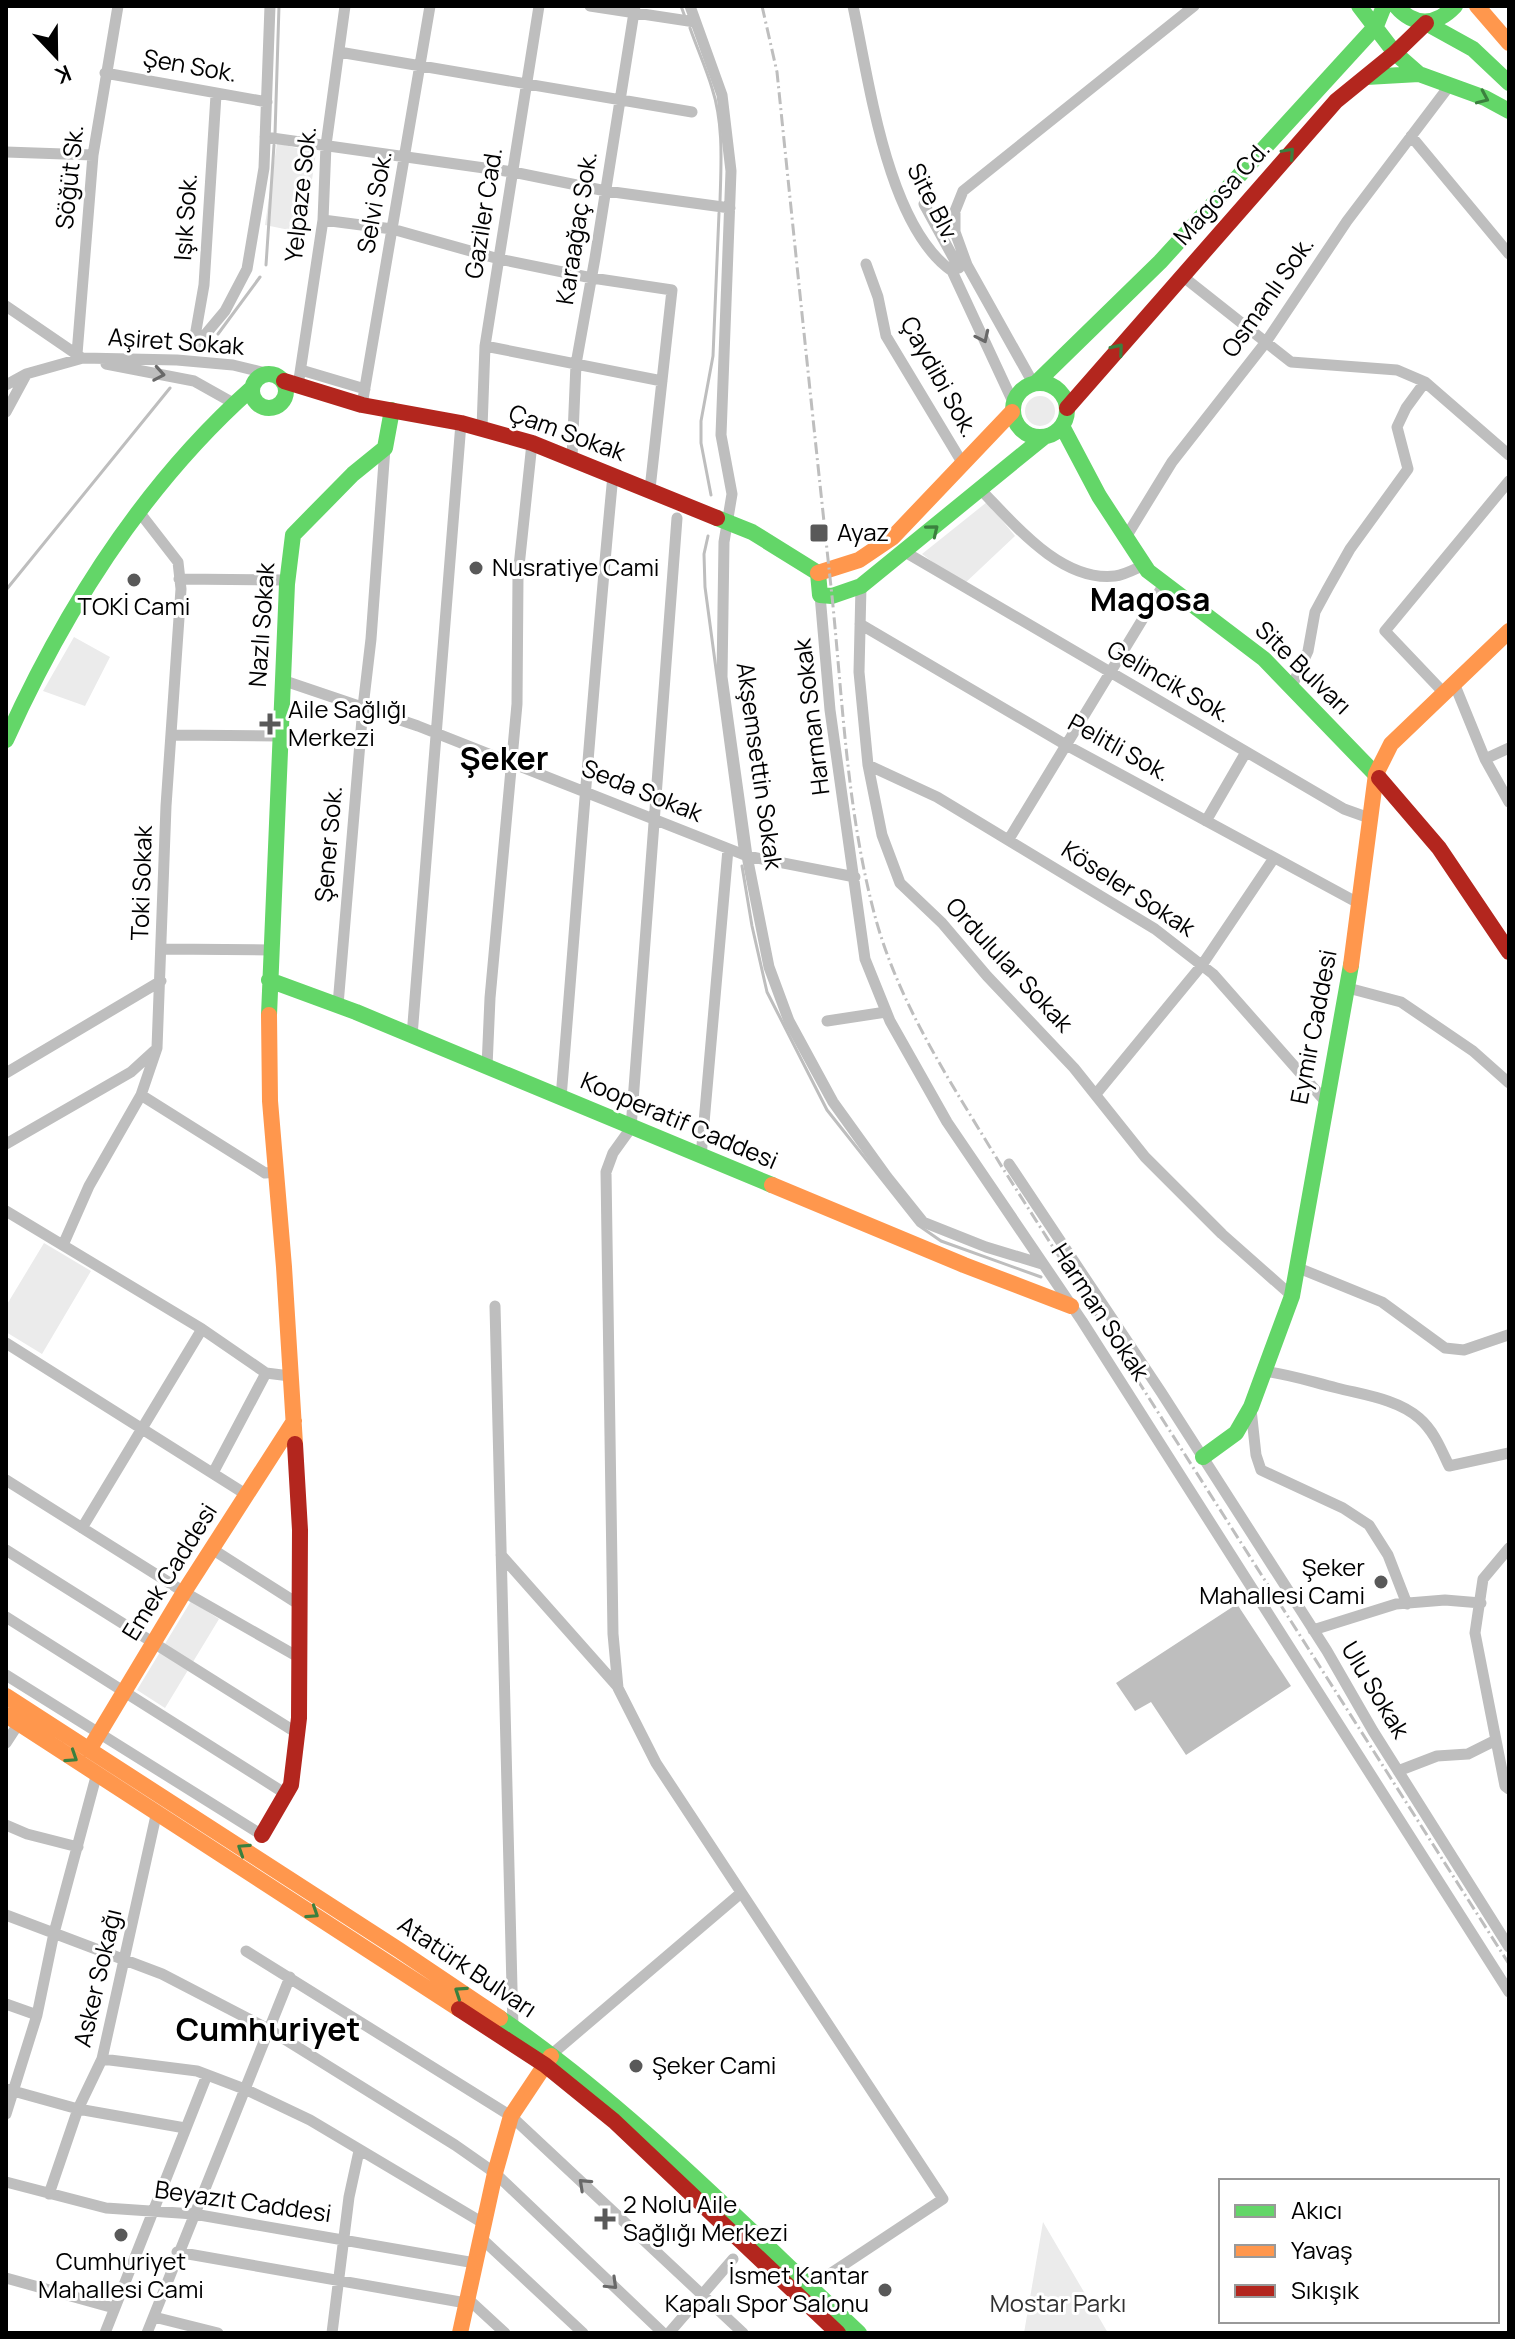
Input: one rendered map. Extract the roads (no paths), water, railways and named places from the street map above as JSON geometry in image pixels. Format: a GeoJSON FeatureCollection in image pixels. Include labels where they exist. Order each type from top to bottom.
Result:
{"type":"FeatureCollection","features":[{"type":"Feature","properties":{"kind":"main road"},"geometry":{"type":"LineString","coordinates":[[1359,6],[1395,53],[1419,74],[1485,98],[1509,111]]}},
{"type":"Feature","properties":{"kind":"main road"},"geometry":{"type":"LineString","coordinates":[[1376,26],[1384,6]]}},
{"type":"Feature","properties":{"kind":"main road"},"geometry":{"type":"LineString","coordinates":[[1396,6],[1406,17],[1426,23],[1473,49],[1509,83]]}},
{"type":"Feature","properties":{"kind":"main road","name":"Magosa Cd."},"geometry":{"type":"LineString","coordinates":[[1067,408],[1336,101],[1426,23],[1447,16],[1455,6]]}},
{"type":"Feature","properties":{"kind":"main road"},"geometry":{"type":"LineString","coordinates":[[1477,6],[1509,43]]}},
{"type":"Feature","properties":{"kind":"main road","name":"Magosa Cd."},"geometry":{"type":"LineString","coordinates":[[1035,383],[1160,262],[1376,26]]}},
{"type":"Feature","properties":{"kind":"main road"},"geometry":{"type":"LineString","coordinates":[[1365,78],[1419,74]]}},
{"type":"Feature","properties":{"kind":"main road"},"geometry":{"type":"LineString","coordinates":[[6,740],[26,693],[108,551],[200,436],[252,388],[256,379],[266,373],[294,379],[276,407],[259,405],[252,395],[252,388]]}},
{"type":"Feature","properties":{"kind":"main road","name":"Çam Sokak"},"geometry":{"type":"LineString","coordinates":[[294,379],[364,397],[392,410],[461,423],[532,443],[752,532],[818,573]]}},
{"type":"Feature","properties":{"kind":"main road"},"geometry":{"type":"LineString","coordinates":[[1013,407],[1020,429],[1027,434],[1044,437],[1052,435],[1062,426],[1067,408],[1057,388],[1035,383],[1024,387],[1013,407],[907,526],[882,547],[858,560],[818,573],[820,595],[832,596],[861,586],[1044,437]]}},
{"type":"Feature","properties":{"kind":"main road"},"geometry":{"type":"LineString","coordinates":[[385,448],[392,410]]}},
{"type":"Feature","properties":{"kind":"main road","name":"Site Bulvarı"},"geometry":{"type":"LineString","coordinates":[[1062,426],[1099,496],[1144,565],[1164,584],[1264,659],[1376,774],[1439,848],[1509,952]]}},
{"type":"Feature","properties":{"kind":"main road","name":"Nazlı Sokak"},"geometry":{"type":"LineString","coordinates":[[262,1835],[291,1785],[300,1658],[300,1530],[270,1101],[270,950],[288,580],[293,535],[353,474],[385,448]]}},
{"type":"Feature","properties":{"kind":"main road","name":"Eymir Caddesi"},"geometry":{"type":"LineString","coordinates":[[1203,1457],[1236,1433],[1251,1407],[1292,1296],[1325,1101],[1348,988],[1376,774],[1391,744],[1509,631]]}},
{"type":"Feature","properties":{"kind":"main road","name":"Kooperatif Caddesi"},"geometry":{"type":"LineString","coordinates":[[269,980],[338,1005],[964,1265],[1071,1306]]}},
{"type":"Feature","properties":{"kind":"main road","name":"Emek Caddesi"},"geometry":{"type":"LineString","coordinates":[[89,1750],[184,1592],[294,1421]]}},
{"type":"Feature","properties":{"kind":"main road","name":"Atatürk Bulvarı"},"geometry":{"type":"LineString","coordinates":[[6,1696],[399,1950],[513,2028],[549,2060]]}},
{"type":"Feature","properties":{"kind":"main road","name":"Atatürk Bulvarı"},"geometry":{"type":"LineString","coordinates":[[13,1719],[549,2060],[621,2111],[805,2290],[859,2333]]}},
{"type":"Feature","properties":{"kind":"main road"},"geometry":{"type":"LineString","coordinates":[[460,2333],[495,2173],[511,2116],[549,2060]]}},
{"type":"Feature","properties":{"kind":"main road","name":"Atatürk Bulvarı"},"geometry":{"type":"LineString","coordinates":[[805,2290],[838,2333]]}},
{"type":"Feature","properties":{"kind":"street","name":"Söğüt Sk."},"geometry":{"type":"LineString","coordinates":[[80,356],[93,155],[118,6]]}},
{"type":"Feature","properties":{"kind":"street"},"geometry":{"type":"LineString","coordinates":[[270,6],[265,137],[513,172],[606,191],[730,208]]}},
{"type":"Feature","properties":{"kind":"street","name":"Yelpaze Sok."},"geometry":{"type":"LineString","coordinates":[[294,379],[323,220],[326,145],[345,6]]}},
{"type":"Feature","properties":{"kind":"street","name":"Selvi Sok."},"geometry":{"type":"LineString","coordinates":[[364,397],[430,6]]}},
{"type":"Feature","properties":{"kind":"street","name":"Gaziler Cad."},"geometry":{"type":"LineString","coordinates":[[482,428],[485,346],[539,6]]}},
{"type":"Feature","properties":{"kind":"street"},"geometry":{"type":"LineString","coordinates":[[590,6],[634,10],[695,22]]}},
{"type":"Feature","properties":{"kind":"street","name":"Akşemsettin Sokak"},"geometry":{"type":"LineString","coordinates":[[690,6],[722,95],[731,171],[721,435],[732,494],[724,542],[722,677],[747,856],[769,967],[789,1021],[833,1102],[923,1222],[986,1247],[1043,1264]]}},
{"type":"Feature","properties":{"kind":"street","name":"Site Blv."},"geometry":{"type":"LineString","coordinates":[[853,6],[884,151],[897,190],[928,250],[938,261],[959,268],[1035,383]]}},
{"type":"Feature","properties":{"kind":"street"},"geometry":{"type":"LineString","coordinates":[[959,268],[955,211],[963,191],[1194,6]]}},
{"type":"Feature","properties":{"kind":"street","name":"Karaağaç Sok."},"geometry":{"type":"LineString","coordinates":[[572,458],[576,364],[634,10]]}},
{"type":"Feature","properties":{"kind":"street"},"geometry":{"type":"LineString","coordinates":[[339,52],[692,112]]}},
{"type":"Feature","properties":{"kind":"street","name":"Şen Sok."},"geometry":{"type":"LineString","coordinates":[[105,73],[267,102]]}},
{"type":"Feature","properties":{"kind":"street","name":"Osmanlı Sok."},"geometry":{"type":"LineString","coordinates":[[1126,537],[1172,462],[1266,342],[1347,221],[1450,85]]}},
{"type":"Feature","properties":{"kind":"street"},"geometry":{"type":"LineString","coordinates":[[1321,87],[1336,101]]}},
{"type":"Feature","properties":{"kind":"street","name":"Işık Sok."},"geometry":{"type":"LineString","coordinates":[[216,95],[204,285],[196,342],[225,311],[247,269],[264,168],[265,137]]}},
{"type":"Feature","properties":{"kind":"street"},"geometry":{"type":"LineString","coordinates":[[1411,136],[1509,254]]}},
{"type":"Feature","properties":{"kind":"street"},"geometry":{"type":"LineString","coordinates":[[6,152],[93,155]]}},
{"type":"Feature","properties":{"kind":"street"},"geometry":{"type":"LineString","coordinates":[[924,204],[959,268]]}},
{"type":"Feature","properties":{"kind":"street"},"geometry":{"type":"LineString","coordinates":[[323,220],[392,229],[499,259],[672,290],[650,489]]}},
{"type":"Feature","properties":{"kind":"street","name":"Çaydibi Sok."},"geometry":{"type":"LineString","coordinates":[[866,264],[878,297],[886,336],[963,464]]}},
{"type":"Feature","properties":{"kind":"street","name":"Site Blv."},"geometry":{"type":"LineString","coordinates":[[959,268],[1013,407]]}},
{"type":"Feature","properties":{"kind":"street"},"geometry":{"type":"LineString","coordinates":[[1181,275],[1291,362],[1397,370],[1425,382],[1509,455]]}},
{"type":"Feature","properties":{"kind":"street","name":"Aşiret Sokak"},"geometry":{"type":"LineString","coordinates":[[6,306],[80,356],[194,381],[235,404]]}},
{"type":"Feature","properties":{"kind":"street"},"geometry":{"type":"LineString","coordinates":[[485,346],[662,381]]}},
{"type":"Feature","properties":{"kind":"street"},"geometry":{"type":"LineString","coordinates":[[6,385],[26,374],[80,356]]}},
{"type":"Feature","properties":{"kind":"street","name":"Aşiret Sokak"},"geometry":{"type":"LineString","coordinates":[[80,356],[233,365],[266,373]]}},
{"type":"Feature","properties":{"kind":"street"},"geometry":{"type":"LineString","coordinates":[[6,412],[26,374]]}},
{"type":"Feature","properties":{"kind":"street"},"geometry":{"type":"LineString","coordinates":[[1292,686],[1308,651],[1315,612],[1350,549],[1408,469],[1397,427],[1425,382]]}},
{"type":"Feature","properties":{"kind":"street"},"geometry":{"type":"LineString","coordinates":[[412,1036],[461,423]]}},
{"type":"Feature","properties":{"kind":"street"},"geometry":{"type":"LineString","coordinates":[[487,1067],[490,998],[517,704],[518,576],[532,443]]}},
{"type":"Feature","properties":{"kind":"street","name":"Şener Sok."},"geometry":{"type":"LineString","coordinates":[[338,1005],[385,448]]}},
{"type":"Feature","properties":{"kind":"street"},"geometry":{"type":"LineString","coordinates":[[561,1098],[591,705],[613,475]]}},
{"type":"Feature","properties":{"kind":"street"},"geometry":{"type":"LineString","coordinates":[[1509,481],[1385,631],[1449,688],[1509,802]]}},
{"type":"Feature","properties":{"kind":"street"},"geometry":{"type":"LineString","coordinates":[[981,490],[1028,539],[1063,564],[1092,575],[1116,576],[1144,565]]}},
{"type":"Feature","properties":{"kind":"street","name":"Toki Sokak"},"geometry":{"type":"LineString","coordinates":[[63,1245],[89,1186],[141,1095],[157,1048],[179,579],[178,562],[140,513]]}},
{"type":"Feature","properties":{"kind":"street"},"geometry":{"type":"LineString","coordinates":[[618,1688],[612,1603],[606,1172],[613,1153],[631,1128],[677,518]]}},
{"type":"Feature","properties":{"kind":"street","name":"Gelincik Sok."},"geometry":{"type":"LineString","coordinates":[[905,552],[1344,809],[1372,819]]}},
{"type":"Feature","properties":{"kind":"street"},"geometry":{"type":"LineString","coordinates":[[179,579],[288,580]]}},
{"type":"Feature","properties":{"kind":"street"},"geometry":{"type":"LineString","coordinates":[[1009,839],[1164,584]]}},
{"type":"Feature","properties":{"kind":"street","name":"Ordulular Sokak"},"geometry":{"type":"LineString","coordinates":[[861,586],[859,672],[868,765],[882,835],[900,883],[942,923],[1096,1094],[1145,1157],[1222,1234],[1292,1296]]}},
{"type":"Feature","properties":{"kind":"street","name":"Harman Sokak"},"geometry":{"type":"LineString","coordinates":[[820,595],[830,710],[865,959],[886,1012],[947,1122],[1071,1306],[1509,1992]]}},
{"type":"Feature","properties":{"kind":"street","name":"Pelitli Sok."},"geometry":{"type":"LineString","coordinates":[[860,624],[1066,745],[1360,904]]}},
{"type":"Feature","properties":{"kind":"street","name":"Seda Sokak"},"geometry":{"type":"LineString","coordinates":[[282,680],[437,733],[747,856],[855,877]]}},
{"type":"Feature","properties":{"kind":"street"},"geometry":{"type":"LineString","coordinates":[[171,735],[279,736]]}},
{"type":"Feature","properties":{"kind":"street"},"geometry":{"type":"LineString","coordinates":[[1485,759],[1509,748]]}},
{"type":"Feature","properties":{"kind":"street"},"geometry":{"type":"LineString","coordinates":[[1206,821],[1246,752]]}},
{"type":"Feature","properties":{"kind":"street","name":"Köseler Sokak"},"geometry":{"type":"LineString","coordinates":[[868,765],[937,797],[1155,929],[1213,974],[1325,1101]]}},
{"type":"Feature","properties":{"kind":"street"},"geometry":{"type":"LineString","coordinates":[[701,1157],[728,849]]}},
{"type":"Feature","properties":{"kind":"street"},"geometry":{"type":"LineString","coordinates":[[1096,1094],[1202,965],[1274,858]]}},
{"type":"Feature","properties":{"kind":"street"},"geometry":{"type":"LineString","coordinates":[[162,949],[270,950]]}},
{"type":"Feature","properties":{"kind":"street"},"geometry":{"type":"LineString","coordinates":[[6,1073],[161,981]]}},
{"type":"Feature","properties":{"kind":"street"},"geometry":{"type":"LineString","coordinates":[[1348,988],[1401,1002],[1473,1051],[1509,1083]]}},
{"type":"Feature","properties":{"kind":"street"},"geometry":{"type":"LineString","coordinates":[[827,1021],[886,1012]]}},
{"type":"Feature","properties":{"kind":"street"},"geometry":{"type":"LineString","coordinates":[[6,1144],[131,1072],[157,1048]]}},
{"type":"Feature","properties":{"kind":"street"},"geometry":{"type":"LineString","coordinates":[[141,1095],[265,1173],[276,1172]]}},
{"type":"Feature","properties":{"kind":"street","name":"Ulu Sokak"},"geometry":{"type":"LineString","coordinates":[[1009,1164],[1203,1457],[1509,1947]]}},
{"type":"Feature","properties":{"kind":"street"},"geometry":{"type":"LineString","coordinates":[[6,1211],[202,1329],[266,1373],[290,1376]]}},
{"type":"Feature","properties":{"kind":"street"},"geometry":{"type":"LineString","coordinates":[[1296,1267],[1382,1302],[1445,1348],[1464,1350],[1509,1339]]}},
{"type":"Feature","properties":{"kind":"street"},"geometry":{"type":"LineString","coordinates":[[495,1306],[513,2028]]}},
{"type":"Feature","properties":{"kind":"street"},"geometry":{"type":"LineString","coordinates":[[82,1528],[202,1329]]}},
{"type":"Feature","properties":{"kind":"street"},"geometry":{"type":"LineString","coordinates":[[6,1343],[247,1495]]}},
{"type":"Feature","properties":{"kind":"street"},"geometry":{"type":"LineString","coordinates":[[1263,1371],[1289,1374],[1394,1404],[1417,1416],[1431,1430],[1449,1466],[1509,1453]]}},
{"type":"Feature","properties":{"kind":"street"},"geometry":{"type":"LineString","coordinates":[[213,1473],[266,1373]]}},
{"type":"Feature","properties":{"kind":"street"},"geometry":{"type":"LineString","coordinates":[[1251,1407],[1256,1455],[1261,1470],[1343,1508],[1369,1525],[1388,1555],[1407,1604]]}},
{"type":"Feature","properties":{"kind":"street"},"geometry":{"type":"LineString","coordinates":[[6,1480],[184,1592],[300,1658]]}},
{"type":"Feature","properties":{"kind":"street"},"geometry":{"type":"LineString","coordinates":[[1509,1548],[1483,1579],[1475,1633],[1505,1786],[1509,1789]]}},
{"type":"Feature","properties":{"kind":"street"},"geometry":{"type":"LineString","coordinates":[[212,1549],[300,1605]]}},
{"type":"Feature","properties":{"kind":"street"},"geometry":{"type":"LineString","coordinates":[[6,1550],[297,1733]]}},
{"type":"Feature","properties":{"kind":"street"},"geometry":{"type":"LineString","coordinates":[[501,1555],[618,1688],[656,1763],[943,2199],[805,2290]]}},
{"type":"Feature","properties":{"kind":"street"},"geometry":{"type":"LineString","coordinates":[[1313,1630],[1396,1604],[1445,1600],[1481,1603]]}},
{"type":"Feature","properties":{"kind":"street"},"geometry":{"type":"LineString","coordinates":[[6,1617],[286,1794]]}},
{"type":"Feature","properties":{"kind":"street"},"geometry":{"type":"LineString","coordinates":[[6,1675],[262,1835]]}},
{"type":"Feature","properties":{"kind":"street"},"geometry":{"type":"LineString","coordinates":[[6,1743],[13,1719]]}},
{"type":"Feature","properties":{"kind":"street"},"geometry":{"type":"LineString","coordinates":[[1398,1771],[1437,1756],[1468,1754],[1496,1740]]}},
{"type":"Feature","properties":{"kind":"street"},"geometry":{"type":"LineString","coordinates":[[6,2114],[10,2090],[37,2015],[54,1933],[97,1773]]}},
{"type":"Feature","properties":{"kind":"street","name":"Asker Sokağı"},"geometry":{"type":"LineString","coordinates":[[49,2194],[78,2109],[102,2059],[157,1811]]}},
{"type":"Feature","properties":{"kind":"street"},"geometry":{"type":"LineString","coordinates":[[6,1825],[27,1834],[78,1847]]}},
{"type":"Feature","properties":{"kind":"street"},"geometry":{"type":"LineString","coordinates":[[549,2060],[741,1893]]}},
{"type":"Feature","properties":{"kind":"street"},"geometry":{"type":"LineString","coordinates":[[6,1915],[162,1974],[270,2030],[455,2145],[495,2173],[666,2333],[733,2259]]}},
{"type":"Feature","properties":{"kind":"street"},"geometry":{"type":"LineString","coordinates":[[246,1951],[511,2116],[743,2333]]}},
{"type":"Feature","properties":{"kind":"street"},"geometry":{"type":"LineString","coordinates":[[147,2333],[290,1977]]}},
{"type":"Feature","properties":{"kind":"street"},"geometry":{"type":"LineString","coordinates":[[6,2004],[37,2015]]}},
{"type":"Feature","properties":{"kind":"street"},"geometry":{"type":"LineString","coordinates":[[102,2059],[197,2071],[247,2090],[310,2120],[482,2230],[583,2333]]}},
{"type":"Feature","properties":{"kind":"street"},"geometry":{"type":"LineString","coordinates":[[105,2333],[207,2075]]}},
{"type":"Feature","properties":{"kind":"street"},"geometry":{"type":"LineString","coordinates":[[10,2090],[78,2109],[185,2128]]}},
{"type":"Feature","properties":{"kind":"street"},"geometry":{"type":"LineString","coordinates":[[332,2333],[349,2197],[359,2151]]}},
{"type":"Feature","properties":{"kind":"street","name":"Beyazıt Caddesi"},"geometry":{"type":"LineString","coordinates":[[6,2182],[106,2208],[194,2214],[475,2263]]}},
{"type":"Feature","properties":{"kind":"street"},"geometry":{"type":"LineString","coordinates":[[177,2252],[466,2300],[505,2333]]}},
{"type":"Feature","properties":{"kind":"street"},"geometry":{"type":"LineString","coordinates":[[6,2278],[114,2308]]}},
{"type":"Feature","properties":{"kind":"street"},"geometry":{"type":"LineString","coordinates":[[154,2317],[218,2333]]}},
{"type":"Feature","properties":{"kind":"waterway"},"geometry":{"type":"LineString","coordinates":[[275,134],[279,6]]}},
{"type":"Feature","properties":{"kind":"waterway"},"geometry":{"type":"LineString","coordinates":[[681,6],[685,17]]}},
{"type":"Feature","properties":{"kind":"waterway"},"geometry":{"type":"LineString","coordinates":[[690,28],[716,102],[721,145],[720,202]]}},
{"type":"Feature","properties":{"kind":"waterway"},"geometry":{"type":"LineString","coordinates":[[266,265],[274,145]]}},
{"type":"Feature","properties":{"kind":"waterway"},"geometry":{"type":"LineString","coordinates":[[711,495],[701,443],[701,421],[713,356],[719,213]]}},
{"type":"Feature","properties":{"kind":"waterway"},"geometry":{"type":"LineString","coordinates":[[218,334],[260,277]]}},
{"type":"Feature","properties":{"kind":"waterway"},"geometry":{"type":"LineString","coordinates":[[6,590],[170,388]]}},
{"type":"Feature","properties":{"kind":"waterway"},"geometry":{"type":"LineString","coordinates":[[708,536],[704,554],[705,587],[740,848]]}},
{"type":"Feature","properties":{"kind":"waterway"},"geometry":{"type":"LineString","coordinates":[[742,866],[767,992],[827,1110],[918,1225],[941,1241],[1041,1277]]}},
{"type":"Feature","properties":{"kind":"railway"},"geometry":{"type":"LineString","coordinates":[[762,6],[777,72],[852,799],[866,880],[887,953],[914,1017],[1002,1167],[1509,1964]]}},
{"type":"Feature","properties":{"kind":"place","name":"Ayaz"},"geometry":{"type":"Point","coordinates":[819,533]}},
{"type":"Feature","properties":{"kind":"place","name":"Nusratiye Cami"},"geometry":{"type":"Point","coordinates":[476,568]}},
{"type":"Feature","properties":{"kind":"place","name":"TOKİ Cami"},"geometry":{"type":"Point","coordinates":[134,580]}},
{"type":"Feature","properties":{"kind":"place","name":"Aile Sağlığı Merkezi"},"geometry":{"type":"Point","coordinates":[270,724]}},
{"type":"Feature","properties":{"kind":"place","name":"Şeker Mahallesi Cami"},"geometry":{"type":"Point","coordinates":[1381,1582]}},
{"type":"Feature","properties":{"kind":"place","name":"Şeker Cami"},"geometry":{"type":"Point","coordinates":[636,2066]}},
{"type":"Feature","properties":{"kind":"place","name":"2 Nolu Aile Sağlığı Merkezi"},"geometry":{"type":"Point","coordinates":[605,2219]}},
{"type":"Feature","properties":{"kind":"place","name":"Cumhuriyet Mahallesi Cami"},"geometry":{"type":"Point","coordinates":[121,2235]}},
{"type":"Feature","properties":{"kind":"place","name":"İsmet Kantar Kapalı Spor Salonu"},"geometry":{"type":"Point","coordinates":[885,2290]}},
{"type":"Feature","properties":{"kind":"district","name":"Magosa"},"geometry":{"type":"Point","coordinates":[1150,600]}},
{"type":"Feature","properties":{"kind":"district","name":"Şeker"},"geometry":{"type":"Point","coordinates":[504,759]}},
{"type":"Feature","properties":{"kind":"district","name":"Cumhuriyet"},"geometry":{"type":"Point","coordinates":[268,2030]}},
{"type":"Feature","properties":{"kind":"park label","name":"Mostar Parkı"},"geometry":{"type":"Point","coordinates":[1058,2304]}}]}
